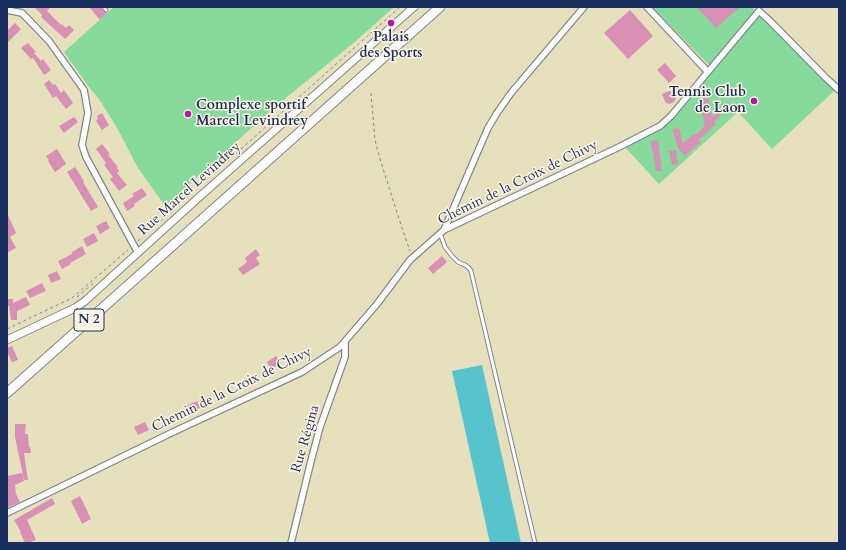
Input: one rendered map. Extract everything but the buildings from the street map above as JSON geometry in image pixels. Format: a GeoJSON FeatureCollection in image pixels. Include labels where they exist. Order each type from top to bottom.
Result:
{"type":"FeatureCollection","features":[{"type":"Feature","properties":{"kind":"main road","name":"N 2"},"geometry":{"type":"LineString","coordinates":[[7,393],[440,7]]}},
{"type":"Feature","properties":{"kind":"street","name":"Rue Marcel Levindrey"},"geometry":{"type":"LineString","coordinates":[[7,340],[75,308],[85,301],[138,252],[414,7]]}},
{"type":"Feature","properties":{"kind":"street"},"geometry":{"type":"LineString","coordinates":[[442,231],[480,145],[497,113],[511,93],[584,7]]}},
{"type":"Feature","properties":{"kind":"street"},"geometry":{"type":"LineString","coordinates":[[647,7],[708,72]]}},
{"type":"Feature","properties":{"kind":"street"},"geometry":{"type":"LineString","coordinates":[[7,10],[22,13],[49,42],[84,90],[88,113],[82,145],[86,157],[138,252]]}},
{"type":"Feature","properties":{"kind":"street","name":"Chemin de la Croix de Chivy"},"geometry":{"type":"LineString","coordinates":[[7,513],[171,433],[302,372],[340,347],[377,304],[410,260],[442,231],[660,126],[671,116],[759,11],[839,90]]}},
{"type":"Feature","properties":{"kind":"street","name":"Rue Régina"},"geometry":{"type":"LineString","coordinates":[[291,543],[320,427],[346,357],[345,342]]}},
{"type":"Feature","properties":{"kind":"lane"},"geometry":{"type":"LineString","coordinates":[[442,231],[445,247],[458,262],[469,268],[471,271],[535,543]]}},
{"type":"Feature","properties":{"kind":"path"},"geometry":{"type":"LineString","coordinates":[[7,329],[72,298],[400,7]]}},
{"type":"Feature","properties":{"kind":"path"},"geometry":{"type":"LineString","coordinates":[[371,93],[376,140],[380,159],[400,225],[413,258]]}},
{"type":"Feature","properties":{"kind":"green space","name":"Complexe sportif Marcel Levindrey"},"geometry":{"type":"Polygon","coordinates":[[[114,7],[394,7],[356,41],[277,105],[165,206],[138,168],[116,126],[99,99],[64,52],[114,7]]]}},
{"type":"Feature","properties":{"kind":"green space","name":"Tennis Club de Laon"},"geometry":{"type":"Polygon","coordinates":[[[652,7],[752,7],[834,88],[834,91],[772,149],[738,112],[659,184],[624,146],[666,125],[713,69],[652,7]]]}},
{"type":"Feature","properties":{"kind":"water"},"geometry":{"type":"Polygon","coordinates":[[[482,365],[521,543],[490,543],[452,371],[482,365]]]}},
{"type":"Feature","properties":{"kind":"place","name":"Palais des Sports"},"geometry":{"type":"Point","coordinates":[391,23]}},
{"type":"Feature","properties":{"kind":"place","name":"Tennis Club de Laon"},"geometry":{"type":"Point","coordinates":[754,101]}},
{"type":"Feature","properties":{"kind":"place","name":"Complexe sportif Marcel Levindrey"},"geometry":{"type":"Point","coordinates":[188,114]}}]}
